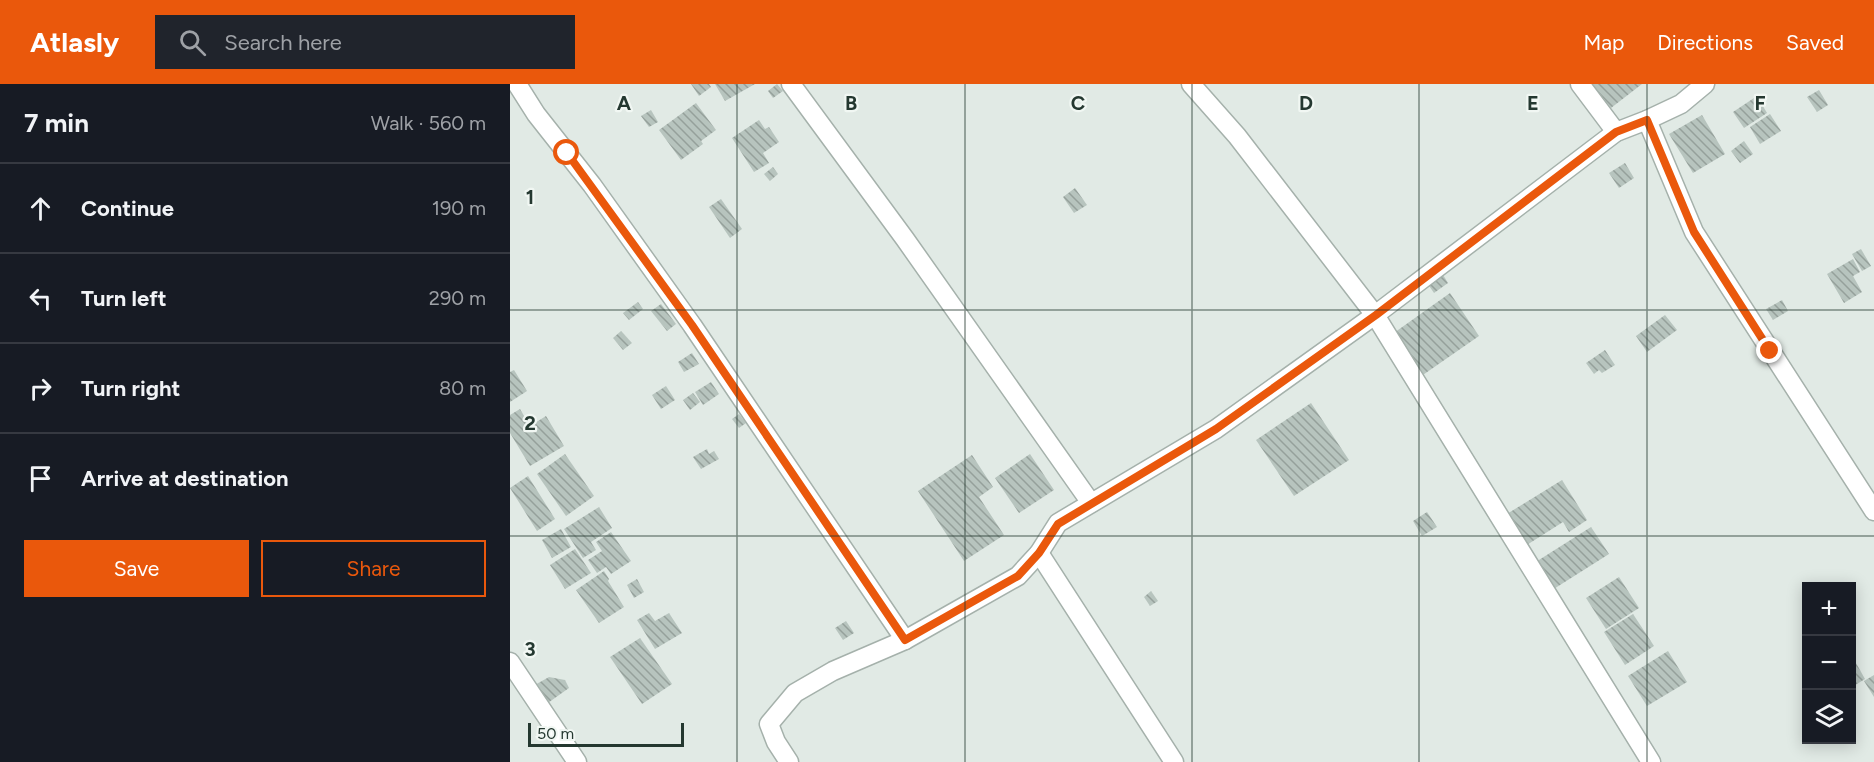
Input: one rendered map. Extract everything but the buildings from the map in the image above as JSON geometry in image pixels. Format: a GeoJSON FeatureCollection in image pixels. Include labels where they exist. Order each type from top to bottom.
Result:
{"type":"FeatureCollection","features":[{"type":"Feature","properties":{"kind":"street"},"geometry":{"type":"LineString","coordinates":[[517,84],[536,114],[592,185],[692,325],[905,640]]}},
{"type":"Feature","properties":{"kind":"street"},"geometry":{"type":"LineString","coordinates":[[791,84],[905,238],[1091,503]]}},
{"type":"Feature","properties":{"kind":"street"},"geometry":{"type":"LineString","coordinates":[[1191,84],[1237,136],[1376,315],[1651,762]]}},
{"type":"Feature","properties":{"kind":"street"},"geometry":{"type":"LineString","coordinates":[[1580,84],[1616,132]]}},
{"type":"Feature","properties":{"kind":"street"},"geometry":{"type":"LineString","coordinates":[[789,762],[776,742],[769,724],[795,693],[833,671],[905,640],[1018,576],[1039,553],[1058,524],[1216,429],[1376,315],[1616,132],[1681,104],[1705,84]]}},
{"type":"Feature","properties":{"kind":"street"},"geometry":{"type":"LineString","coordinates":[[1647,120],[1694,232],[1874,511]]}},
{"type":"Feature","properties":{"kind":"street"},"geometry":{"type":"LineString","coordinates":[[1039,553],[1174,762]]}},
{"type":"Feature","properties":{"kind":"street"},"geometry":{"type":"LineString","coordinates":[[510,662],[577,762]]}},
{"type":"Feature","properties":{"kind":"route"},"geometry":{"type":"LineString","coordinates":[[567,153],[692,325],[905,640],[1018,576],[1039,553],[1058,524],[1216,429],[1376,315],[1616,132],[1647,120],[1694,232],[1770,351]]}}]}
